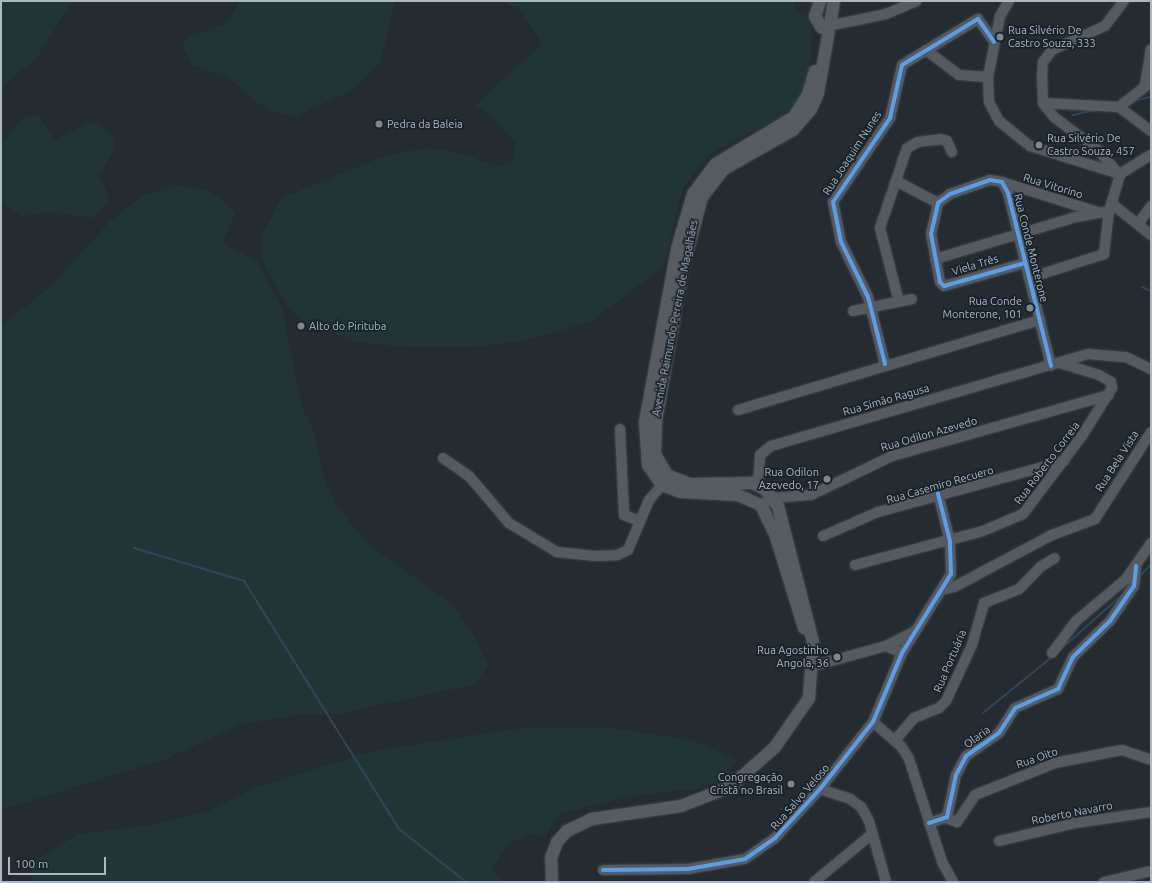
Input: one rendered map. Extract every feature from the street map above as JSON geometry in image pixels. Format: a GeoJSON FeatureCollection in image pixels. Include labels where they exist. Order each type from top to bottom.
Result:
{"type":"FeatureCollection","features":[{"type":"Feature","properties":{"kind":"main road"},"geometry":{"type":"LineString","coordinates":[[820,1],[816,16],[824,27]]}},
{"type":"Feature","properties":{"kind":"main road","name":"Avenida Raimundo Pereira de Magalhães"},"geometry":{"type":"LineString","coordinates":[[758,485],[735,481],[690,484],[666,475],[655,454],[657,409],[689,238],[702,196],[724,169],[793,130],[806,116],[818,93],[826,1]]}},
{"type":"Feature","properties":{"kind":"main road","name":"Avenida Raimundo Pereira de Magalhães"},"geometry":{"type":"LineString","coordinates":[[662,485],[648,465],[645,422],[687,210],[693,194],[716,164],[783,125],[803,105],[815,71],[824,27],[834,1]]}},
{"type":"Feature","properties":{"kind":"main road"},"geometry":{"type":"LineString","coordinates":[[552,882],[551,858],[557,842],[578,824],[614,814],[701,800],[742,778],[798,719],[809,698],[815,654],[806,605],[773,498],[758,485],[748,492],[721,493],[681,492],[662,485]]}},
{"type":"Feature","properties":{"kind":"main road"},"geometry":{"type":"LineString","coordinates":[[721,493],[749,497],[761,505],[783,557],[813,666]]}},
{"type":"Feature","properties":{"kind":"street"},"geometry":{"type":"LineString","coordinates":[[824,27],[886,14],[916,1]]}},
{"type":"Feature","properties":{"kind":"street"},"geometry":{"type":"LineString","coordinates":[[1009,1],[1000,16],[994,42],[988,77],[989,102],[994,112],[1016,138],[1030,146],[1118,172],[1151,154]]}},
{"type":"Feature","properties":{"kind":"street"},"geometry":{"type":"LineString","coordinates":[[1118,172],[1100,151],[1054,117],[1043,103],[1042,79],[1047,54],[1105,26],[1124,1]]}},
{"type":"Feature","properties":{"kind":"street","name":"Rua Joaquim Nunes"},"geometry":{"type":"LineString","coordinates":[[885,364],[871,308],[841,242],[832,206],[890,118],[902,66],[978,19],[994,42]]}},
{"type":"Feature","properties":{"kind":"street"},"geometry":{"type":"LineString","coordinates":[[1119,107],[1148,84],[1151,49]]}},
{"type":"Feature","properties":{"kind":"street"},"geometry":{"type":"LineString","coordinates":[[926,50],[959,75],[988,77]]}},
{"type":"Feature","properties":{"kind":"street"},"geometry":{"type":"LineString","coordinates":[[1043,103],[1119,107],[1151,131]]}},
{"type":"Feature","properties":{"kind":"street"},"geometry":{"type":"LineString","coordinates":[[899,302],[880,228],[896,181],[911,144],[944,140],[952,152]]}},
{"type":"Feature","properties":{"kind":"street"},"geometry":{"type":"LineString","coordinates":[[1029,278],[1104,254],[1110,207],[1118,172]]}},
{"type":"Feature","properties":{"kind":"street","name":"Rua Conde Monterone"},"geometry":{"type":"LineString","coordinates":[[938,203],[950,194],[990,180],[1002,182],[1008,193],[1040,320],[1056,364]]}},
{"type":"Feature","properties":{"kind":"street"},"geometry":{"type":"LineString","coordinates":[[896,181],[938,203],[931,234],[935,259],[1098,212],[1110,207]]}},
{"type":"Feature","properties":{"kind":"street","name":"Rua Vitorino"},"geometry":{"type":"LineString","coordinates":[[1002,182],[1098,212]]}},
{"type":"Feature","properties":{"kind":"street"},"geometry":{"type":"LineString","coordinates":[[1138,224],[1151,206]]}},
{"type":"Feature","properties":{"kind":"street"},"geometry":{"type":"LineString","coordinates":[[1110,207],[1138,224],[1151,235]]}},
{"type":"Feature","properties":{"kind":"street","name":"Viela Três"},"geometry":{"type":"LineString","coordinates":[[935,259],[938,276],[946,286],[1025,263]]}},
{"type":"Feature","properties":{"kind":"street"},"geometry":{"type":"LineString","coordinates":[[853,311],[912,299]]}},
{"type":"Feature","properties":{"kind":"street"},"geometry":{"type":"LineString","coordinates":[[738,410],[885,364],[1040,320]]}},
{"type":"Feature","properties":{"kind":"street","name":"Rua Simão Ragusa"},"geometry":{"type":"LineString","coordinates":[[758,485],[760,455],[766,448],[1056,364],[1099,353],[1126,357],[1151,369]]}},
{"type":"Feature","properties":{"kind":"street"},"geometry":{"type":"LineString","coordinates":[[1056,364],[1107,378],[1111,382],[1109,395]]}},
{"type":"Feature","properties":{"kind":"street","name":"Rua Roberto Correia"},"geometry":{"type":"LineString","coordinates":[[855,565],[1002,525],[1023,514],[1064,461],[1109,395]]}},
{"type":"Feature","properties":{"kind":"street","name":"Rua Odilon Azevedo"},"geometry":{"type":"LineString","coordinates":[[761,505],[773,498],[811,495],[892,456],[1109,395]]}},
{"type":"Feature","properties":{"kind":"street"},"geometry":{"type":"LineString","coordinates":[[620,429],[624,515],[640,521]]}},
{"type":"Feature","properties":{"kind":"street","name":"Rua Bela Vista"},"geometry":{"type":"LineString","coordinates":[[940,590],[954,587],[1052,535],[1095,519],[1151,432]]}},
{"type":"Feature","properties":{"kind":"street"},"geometry":{"type":"LineString","coordinates":[[443,458],[470,476],[509,523],[557,552],[617,555],[628,550],[649,500],[662,485]]}},
{"type":"Feature","properties":{"kind":"street","name":"Rua Casemiro Recuero"},"geometry":{"type":"LineString","coordinates":[[823,536],[878,512],[938,494],[1064,461]]}},
{"type":"Feature","properties":{"kind":"street","name":"Rua Salvo Veloso"},"geometry":{"type":"LineString","coordinates":[[603,870],[688,870],[745,858],[775,838],[820,789],[873,722],[902,653],[953,566],[950,540],[938,494]]}},
{"type":"Feature","properties":{"kind":"street"},"geometry":{"type":"LineString","coordinates":[[1052,653],[1076,620],[1110,594],[1136,566],[1151,543]]}},
{"type":"Feature","properties":{"kind":"street","name":"Rua Portuária"},"geometry":{"type":"LineString","coordinates":[[895,740],[914,718],[939,708],[946,701],[972,645],[984,603],[1019,589],[1040,567],[1055,558]]}},
{"type":"Feature","properties":{"kind":"street","name":"Olaria"},"geometry":{"type":"LineString","coordinates":[[946,818],[962,760],[1004,728],[1015,708],[1058,689],[1073,657],[1110,621],[1134,586],[1136,566]]}},
{"type":"Feature","properties":{"kind":"street"},"geometry":{"type":"LineString","coordinates":[[813,666],[886,646],[914,631]]}},
{"type":"Feature","properties":{"kind":"street"},"geometry":{"type":"LineString","coordinates":[[886,646],[902,653]]}},
{"type":"Feature","properties":{"kind":"street"},"geometry":{"type":"LineString","coordinates":[[873,722],[895,740],[912,767],[929,823],[953,882]]}},
{"type":"Feature","properties":{"kind":"street","name":"Rua Oito"},"geometry":{"type":"LineString","coordinates":[[946,818],[957,822],[975,795],[1055,763],[1122,750],[1151,760]]}},
{"type":"Feature","properties":{"kind":"street"},"geometry":{"type":"LineString","coordinates":[[820,789],[856,803],[865,813],[886,882]]}},
{"type":"Feature","properties":{"kind":"street","name":"Roberto Navarro"},"geometry":{"type":"LineString","coordinates":[[998,841],[1075,823],[1151,812]]}},
{"type":"Feature","properties":{"kind":"street"},"geometry":{"type":"LineString","coordinates":[[929,823],[946,818]]}},
{"type":"Feature","properties":{"kind":"street"},"geometry":{"type":"LineString","coordinates":[[814,882],[872,834]]}},
{"type":"Feature","properties":{"kind":"street"},"geometry":{"type":"LineString","coordinates":[[1104,882],[1151,871]]}},
{"type":"Feature","properties":{"kind":"green space"},"geometry":{"type":"Polygon","coordinates":[[[1,1],[72,1],[38,56],[1,89],[1,1]]]}},
{"type":"Feature","properties":{"kind":"green space"},"geometry":{"type":"Polygon","coordinates":[[[240,1],[395,2],[381,61],[368,76],[353,90],[296,116],[276,113],[259,104],[229,78],[192,65],[183,48],[186,38],[227,23],[240,1]]]}},
{"type":"Feature","properties":{"kind":"green space"},"geometry":{"type":"Polygon","coordinates":[[[503,1],[795,1],[795,9],[813,19],[809,80],[802,97],[788,113],[710,154],[683,188],[664,266],[592,321],[525,341],[470,347],[408,347],[357,342],[311,326],[290,310],[262,260],[262,234],[282,198],[384,156],[429,148],[468,155],[496,167],[513,161],[515,143],[496,120],[475,105],[542,44],[521,11],[503,1]]]}},
{"type":"Feature","properties":{"kind":"green space"},"geometry":{"type":"Polygon","coordinates":[[[38,115],[55,140],[89,123],[100,123],[114,139],[114,149],[99,176],[108,194],[108,204],[92,218],[52,212],[22,216],[1,202],[1,146],[17,123],[25,117],[38,115]]]}},
{"type":"Feature","properties":{"kind":"green space"},"geometry":{"type":"Polygon","coordinates":[[[175,186],[204,189],[221,198],[235,214],[222,243],[258,262],[283,311],[301,404],[315,434],[322,472],[337,506],[371,547],[451,603],[474,635],[488,665],[476,684],[338,714],[298,715],[241,724],[166,759],[1,810],[1,326],[52,285],[111,220],[145,194],[175,186]]]}},
{"type":"Feature","properties":{"kind":"green space"},"geometry":{"type":"Polygon","coordinates":[[[522,728],[611,728],[692,740],[737,760],[723,779],[697,789],[637,795],[559,814],[546,836],[531,834],[507,845],[491,870],[503,882],[34,882],[30,864],[78,834],[146,826],[206,812],[257,787],[373,751],[522,728]]]}},
{"type":"Feature","properties":{"kind":"waterway"},"geometry":{"type":"LineString","coordinates":[[1133,101],[1151,97]]}},
{"type":"Feature","properties":{"kind":"waterway"},"geometry":{"type":"LineString","coordinates":[[1073,115],[1094,110]]}},
{"type":"Feature","properties":{"kind":"waterway"},"geometry":{"type":"LineString","coordinates":[[1142,287],[1151,291]]}},
{"type":"Feature","properties":{"kind":"waterway"},"geometry":{"type":"LineString","coordinates":[[134,548],[244,581],[399,829],[466,882]]}},
{"type":"Feature","properties":{"kind":"waterway"},"geometry":{"type":"LineString","coordinates":[[1139,577],[1151,564]]}},
{"type":"Feature","properties":{"kind":"waterway"},"geometry":{"type":"LineString","coordinates":[[1060,650],[1125,592]]}},
{"type":"Feature","properties":{"kind":"waterway"},"geometry":{"type":"LineString","coordinates":[[983,713],[1052,657]]}},
{"type":"Feature","properties":{"kind":"cycle path"},"geometry":{"type":"LineString","coordinates":[[885,364],[868,297],[841,242],[833,202],[890,118],[902,65],[978,19],[994,42]]}},
{"type":"Feature","properties":{"kind":"cycle path"},"geometry":{"type":"LineString","coordinates":[[1025,263],[944,286],[940,282],[931,234],[938,203],[950,194],[990,180],[1002,182],[1008,193],[1051,366]]}},
{"type":"Feature","properties":{"kind":"cycle path"},"geometry":{"type":"LineString","coordinates":[[603,870],[688,869],[745,859],[775,838],[820,789],[873,722],[902,653],[951,574],[950,541],[938,494]]}},
{"type":"Feature","properties":{"kind":"cycle path"},"geometry":{"type":"LineString","coordinates":[[929,823],[947,817],[956,775],[966,756],[999,733],[1015,708],[1058,689],[1073,657],[1110,621],[1134,586],[1136,566]]}},
{"type":"Feature","properties":{"kind":"place","name":"Rua Silvério De Castro Souza, 333"},"geometry":{"type":"Point","coordinates":[1000,37]}},
{"type":"Feature","properties":{"kind":"place","name":"Pedra da Baleia"},"geometry":{"type":"Point","coordinates":[379,124]}},
{"type":"Feature","properties":{"kind":"place","name":"Rua Silvério De Castro Souza, 457"},"geometry":{"type":"Point","coordinates":[1039,145]}},
{"type":"Feature","properties":{"kind":"place","name":"Rua Conde Monterone, 101"},"geometry":{"type":"Point","coordinates":[1030,308]}},
{"type":"Feature","properties":{"kind":"place","name":"Alto do Pirituba"},"geometry":{"type":"Point","coordinates":[301,326]}},
{"type":"Feature","properties":{"kind":"place","name":"Rua Odilon Azevedo, 17"},"geometry":{"type":"Point","coordinates":[827,479]}},
{"type":"Feature","properties":{"kind":"place","name":"Rua Agostinho Angola, 36"},"geometry":{"type":"Point","coordinates":[837,657]}},
{"type":"Feature","properties":{"kind":"place","name":"Congregação Cristã no Brasil"},"geometry":{"type":"Point","coordinates":[791,784]}}]}
